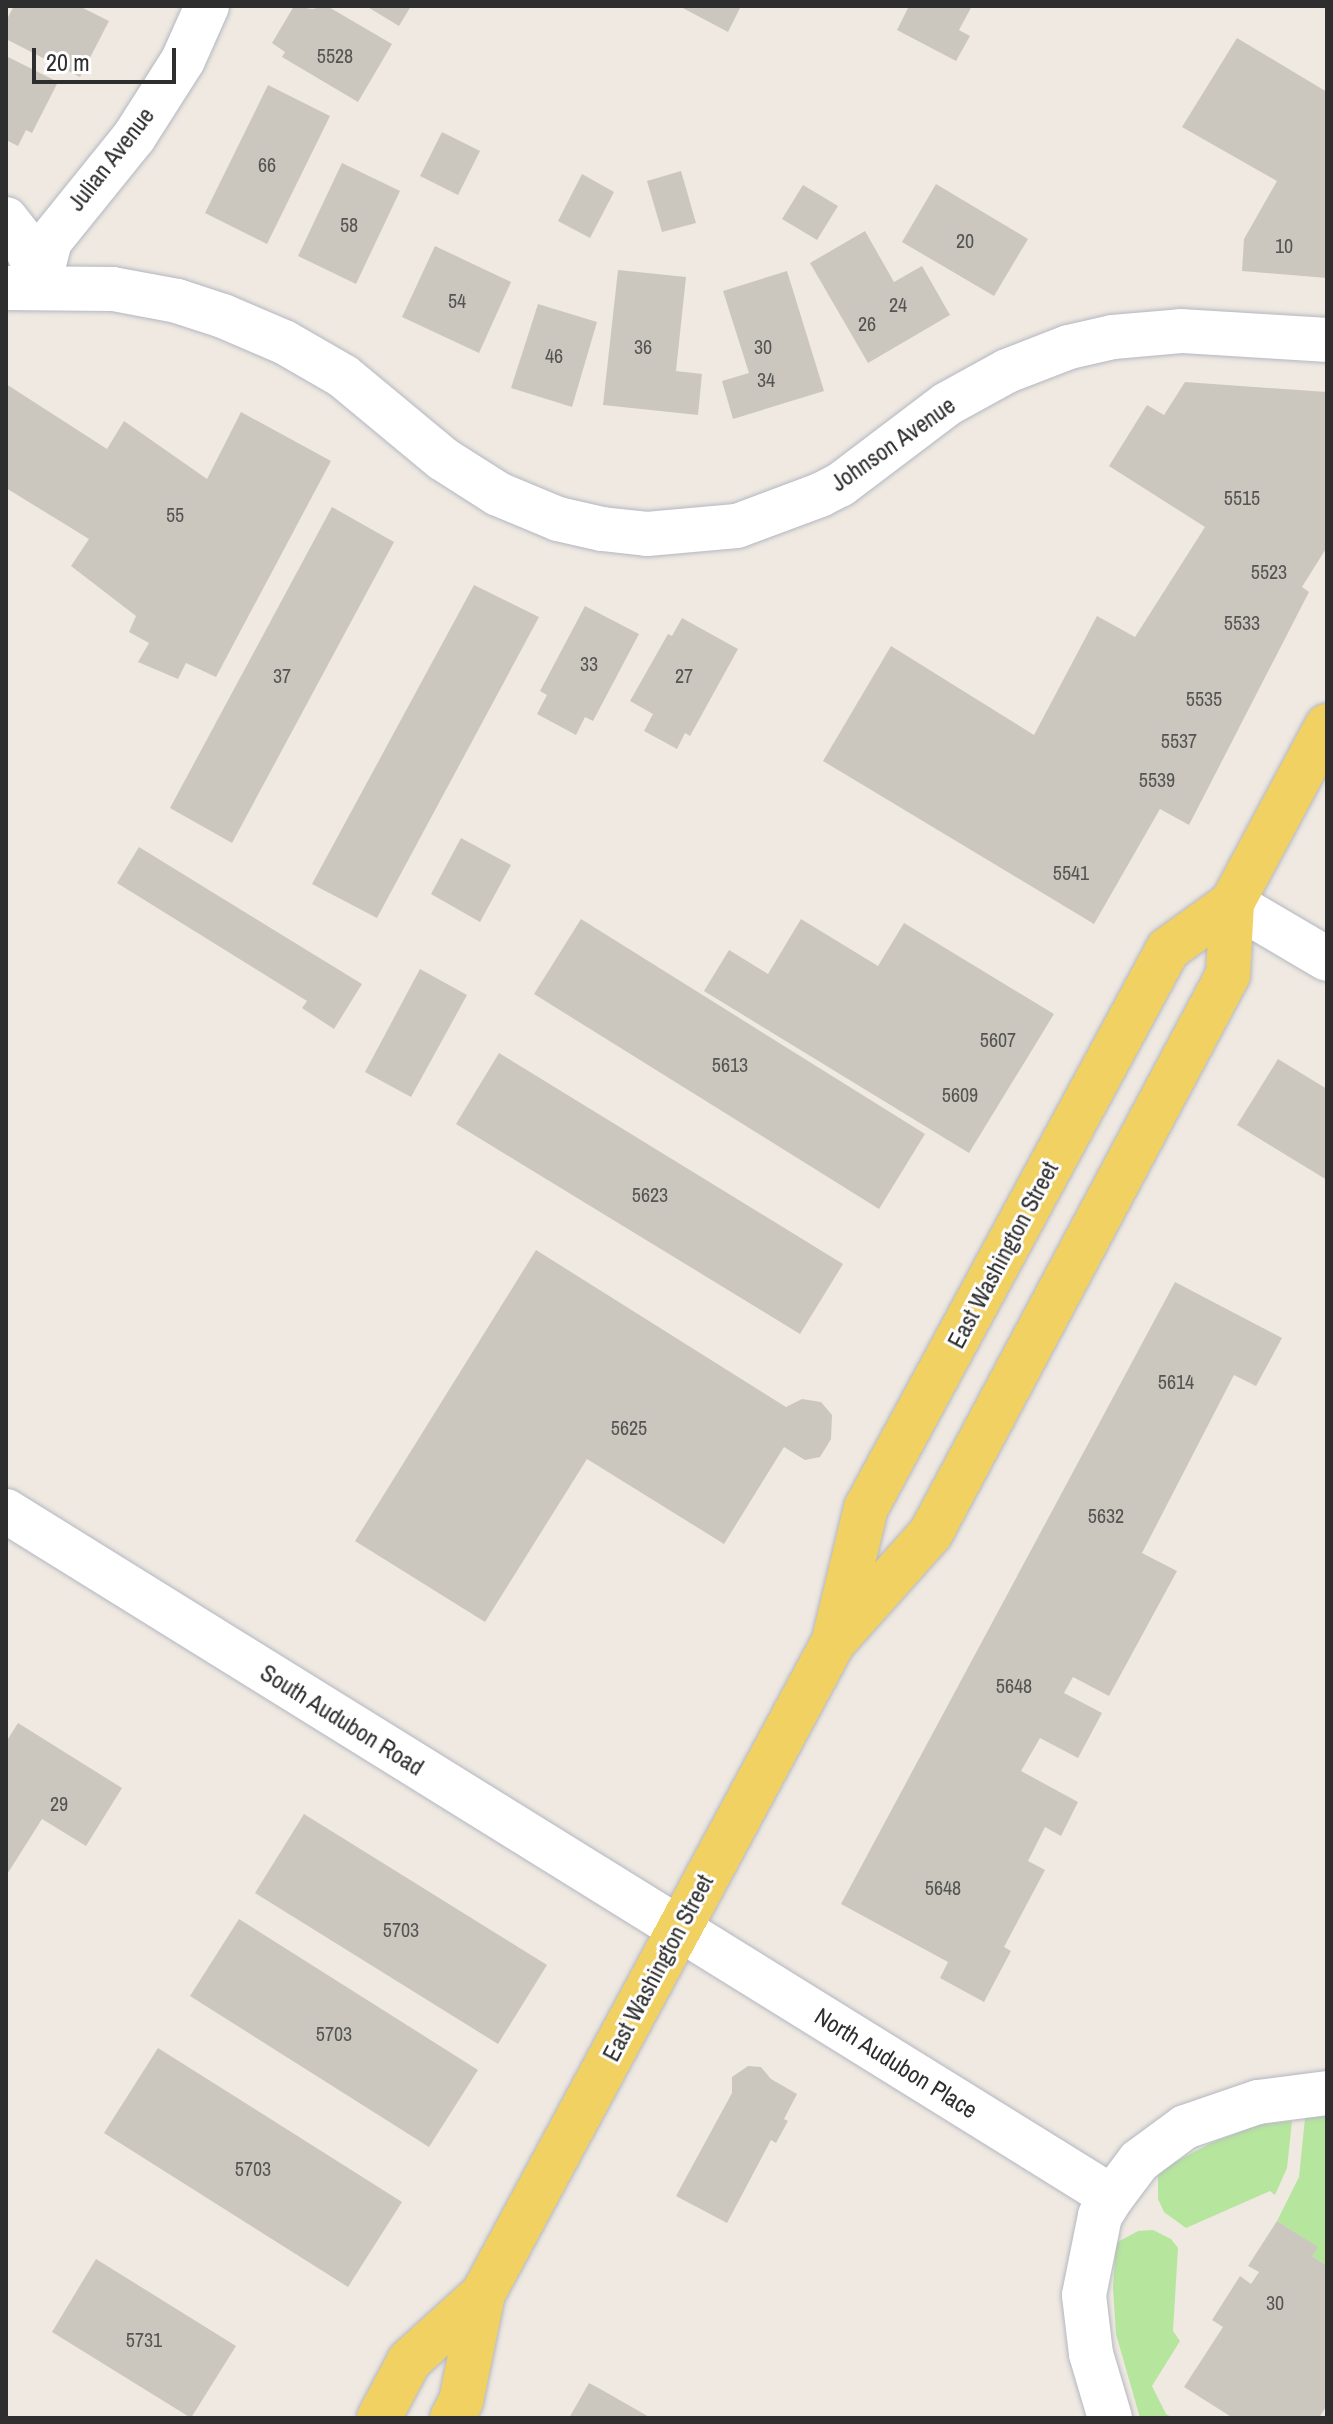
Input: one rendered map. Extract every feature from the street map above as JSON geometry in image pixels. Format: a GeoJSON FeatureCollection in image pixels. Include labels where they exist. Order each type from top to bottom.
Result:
{"type":"FeatureCollection","features":[{"type":"Feature","properties":{"kind":"main road","name":"East Washington Street"},"geometry":{"type":"LineString","coordinates":[[452,2418],[461,2401],[483,2294],[833,1643],[931,1533],[1228,975],[1232,903],[1327,726]]}},
{"type":"Feature","properties":{"kind":"main road","name":"East Washington Street"},"geometry":{"type":"LineString","coordinates":[[833,1643],[866,1508],[1168,949],[1232,903]]}},
{"type":"Feature","properties":{"kind":"main road","name":"East Washington Street"},"geometry":{"type":"LineString","coordinates":[[379,2418],[409,2361],[483,2294]]}},
{"type":"Feature","properties":{"kind":"street","name":"Julian Avenue"},"geometry":{"type":"LineString","coordinates":[[22,287],[50,241],[134,137],[183,60],[207,6]]}},
{"type":"Feature","properties":{"kind":"street"},"geometry":{"type":"LineString","coordinates":[[6,219],[24,242],[34,266],[22,287]]}},
{"type":"Feature","properties":{"kind":"street","name":"Johnson Avenue"},"geometry":{"type":"LineString","coordinates":[[22,287],[113,289],[177,301],[264,332],[360,389],[443,459],[479,484],[558,519],[626,533],[737,526],[779,513],[840,485],[947,404],[1007,371],[1069,347],[1113,337],[1181,331],[1327,340]]}},
{"type":"Feature","properties":{"kind":"street"},"geometry":{"type":"LineString","coordinates":[[1232,903],[1327,959]]}},
{"type":"Feature","properties":{"kind":"street","name":"South Audubon Road"},"geometry":{"type":"LineString","coordinates":[[6,1511],[679,1928]]}},
{"type":"Feature","properties":{"kind":"street","name":"North Audubon Place"},"geometry":{"type":"LineString","coordinates":[[679,1928],[1112,2197]]}},
{"type":"Feature","properties":{"kind":"street"},"geometry":{"type":"LineString","coordinates":[[1110,2418],[1091,2354],[1084,2295],[1100,2216],[1112,2197],[1139,2161],[1185,2127],[1258,2102],[1327,2093]]}},
{"type":"Feature","properties":{"kind":"green space"},"geometry":{"type":"Polygon","coordinates":[[[1327,2116],[1327,2266],[1312,2256],[1317,2247],[1277,2221],[1299,2177],[1305,2118],[1327,2116]]]}},
{"type":"Feature","properties":{"kind":"green space"},"geometry":{"type":"Polygon","coordinates":[[[1292,2121],[1287,2168],[1275,2195],[1270,2191],[1186,2228],[1164,2212],[1158,2199],[1158,2171],[1211,2143],[1258,2125],[1292,2121]]]}},
{"type":"Feature","properties":{"kind":"green space"},"geometry":{"type":"Polygon","coordinates":[[[1153,2230],[1171,2239],[1178,2248],[1173,2331],[1180,2341],[1152,2386],[1166,2414],[1173,2418],[1140,2418],[1116,2334],[1113,2288],[1116,2243],[1138,2231],[1153,2230]]]}},
{"type":"Feature","properties":{"kind":"building"},"geometry":{"type":"Polygon","coordinates":[[[14,6],[79,6],[109,21],[80,77],[6,39],[6,21],[14,6]]]}},
{"type":"Feature","properties":{"kind":"building"},"geometry":{"type":"Polygon","coordinates":[[[294,6],[312,9],[327,6],[392,44],[358,102],[282,57],[285,52],[272,43],[294,6]]]}},
{"type":"Feature","properties":{"kind":"building"},"geometry":{"type":"Polygon","coordinates":[[[366,6],[411,6],[399,26],[366,6]]]}},
{"type":"Feature","properties":{"kind":"building"},"geometry":{"type":"Polygon","coordinates":[[[679,6],[741,6],[728,32],[679,6]]]}},
{"type":"Feature","properties":{"kind":"building"},"geometry":{"type":"Polygon","coordinates":[[[909,6],[972,6],[959,30],[970,36],[956,61],[897,30],[909,6]]]}},
{"type":"Feature","properties":{"kind":"building"},"geometry":{"type":"Polygon","coordinates":[[[1237,38],[1327,92],[1327,278],[1242,271],[1244,239],[1277,181],[1182,127],[1237,38]]]}},
{"type":"Feature","properties":{"kind":"building"},"geometry":{"type":"Polygon","coordinates":[[[6,56],[58,82],[32,133],[26,130],[18,146],[6,140],[6,56]]]}},
{"type":"Feature","properties":{"kind":"building"},"geometry":{"type":"Polygon","coordinates":[[[268,85],[330,116],[267,244],[205,213],[268,85]]]}},
{"type":"Feature","properties":{"kind":"building"},"geometry":{"type":"Polygon","coordinates":[[[442,132],[480,151],[458,195],[420,176],[442,132]]]}},
{"type":"Feature","properties":{"kind":"building"},"geometry":{"type":"Polygon","coordinates":[[[342,163],[400,191],[356,284],[298,256],[342,163]]]}},
{"type":"Feature","properties":{"kind":"building"},"geometry":{"type":"Polygon","coordinates":[[[681,171],[696,223],[662,232],[647,181],[681,171]]]}},
{"type":"Feature","properties":{"kind":"building"},"geometry":{"type":"Polygon","coordinates":[[[582,174],[614,192],[590,238],[558,221],[582,174]]]}},
{"type":"Feature","properties":{"kind":"building"},"geometry":{"type":"Polygon","coordinates":[[[936,184],[1028,239],[994,296],[902,242],[936,184]]]}},
{"type":"Feature","properties":{"kind":"building"},"geometry":{"type":"Polygon","coordinates":[[[803,185],[838,206],[817,240],[782,219],[803,185]]]}},
{"type":"Feature","properties":{"kind":"building"},"geometry":{"type":"Polygon","coordinates":[[[865,231],[894,282],[922,266],[950,315],[868,363],[810,263],[865,231]]]}},
{"type":"Feature","properties":{"kind":"building"},"geometry":{"type":"Polygon","coordinates":[[[435,246],[511,282],[479,353],[402,317],[435,246]]]}},
{"type":"Feature","properties":{"kind":"building"},"geometry":{"type":"Polygon","coordinates":[[[618,270],[686,277],[676,371],[702,374],[698,415],[603,405],[618,270]]]}},
{"type":"Feature","properties":{"kind":"building"},"geometry":{"type":"Polygon","coordinates":[[[787,271],[824,391],[733,419],[722,381],[749,373],[723,291],[787,271]]]}},
{"type":"Feature","properties":{"kind":"building"},"geometry":{"type":"Polygon","coordinates":[[[538,304],[597,322],[572,407],[511,388],[538,304]]]}},
{"type":"Feature","properties":{"kind":"building"},"geometry":{"type":"Polygon","coordinates":[[[1185,382],[1327,392],[1327,547],[1302,587],[1309,592],[1189,825],[1160,809],[1094,924],[823,761],[891,646],[1034,735],[1097,616],[1135,637],[1205,527],[1109,466],[1147,405],[1164,415],[1185,382]]]}},
{"type":"Feature","properties":{"kind":"building"},"geometry":{"type":"Polygon","coordinates":[[[6,384],[107,449],[124,421],[207,479],[241,412],[331,461],[216,677],[186,663],[178,679],[138,662],[149,643],[129,632],[136,616],[71,566],[89,539],[6,488],[6,384]]]}},
{"type":"Feature","properties":{"kind":"building"},"geometry":{"type":"Polygon","coordinates":[[[332,507],[394,542],[232,843],[170,808],[332,507]]]}},
{"type":"Feature","properties":{"kind":"building"},"geometry":{"type":"Polygon","coordinates":[[[474,585],[539,617],[377,918],[312,884],[474,585]]]}},
{"type":"Feature","properties":{"kind":"building"},"geometry":{"type":"Polygon","coordinates":[[[585,606],[639,634],[593,721],[585,717],[576,735],[537,714],[547,695],[540,691],[585,606]]]}},
{"type":"Feature","properties":{"kind":"building"},"geometry":{"type":"Polygon","coordinates":[[[682,618],[738,649],[690,736],[685,733],[677,749],[644,731],[653,714],[630,701],[668,634],[672,636],[682,618]]]}},
{"type":"Feature","properties":{"kind":"building"},"geometry":{"type":"Polygon","coordinates":[[[461,838],[511,865],[480,922],[431,894],[461,838]]]}},
{"type":"Feature","properties":{"kind":"building"},"geometry":{"type":"Polygon","coordinates":[[[139,847],[362,984],[334,1029],[302,1008],[307,1001],[117,883],[139,847]]]}},
{"type":"Feature","properties":{"kind":"building"},"geometry":{"type":"Polygon","coordinates":[[[581,919],[925,1134],[879,1209],[534,994],[581,919]]]}},
{"type":"Feature","properties":{"kind":"building"},"geometry":{"type":"Polygon","coordinates":[[[801,919],[878,966],[904,923],[1054,1014],[969,1153],[704,991],[729,950],[768,974],[801,919]]]}},
{"type":"Feature","properties":{"kind":"building"},"geometry":{"type":"Polygon","coordinates":[[[420,969],[467,995],[411,1097],[365,1072],[420,969]]]}},
{"type":"Feature","properties":{"kind":"building"},"geometry":{"type":"Polygon","coordinates":[[[499,1053],[843,1264],[800,1334],[456,1124],[499,1053]]]}},
{"type":"Feature","properties":{"kind":"building"},"geometry":{"type":"Polygon","coordinates":[[[1278,1059],[1327,1089],[1327,1180],[1237,1125],[1278,1059]]]}},
{"type":"Feature","properties":{"kind":"building"},"geometry":{"type":"Polygon","coordinates":[[[536,1250],[786,1407],[802,1399],[821,1402],[832,1415],[831,1439],[820,1457],[805,1460],[784,1447],[724,1544],[587,1459],[485,1622],[355,1541],[536,1250]]]}},
{"type":"Feature","properties":{"kind":"building"},"geometry":{"type":"Polygon","coordinates":[[[1175,1282],[1282,1338],[1256,1386],[1234,1375],[1142,1553],[1177,1571],[1109,1696],[1073,1677],[1064,1693],[1102,1713],[1078,1758],[1040,1738],[1021,1771],[1078,1802],[1061,1836],[1045,1827],[1028,1861],[1045,1870],[1004,1947],[1011,1951],[984,2002],[940,1978],[948,1962],[841,1904],[1175,1282]]]}},
{"type":"Feature","properties":{"kind":"building"},"geometry":{"type":"Polygon","coordinates":[[[18,1723],[122,1788],[86,1846],[42,1819],[6,1876],[6,1742],[18,1723]]]}},
{"type":"Feature","properties":{"kind":"building"},"geometry":{"type":"Polygon","coordinates":[[[304,1814],[547,1965],[498,2044],[255,1893],[304,1814]]]}},
{"type":"Feature","properties":{"kind":"building"},"geometry":{"type":"Polygon","coordinates":[[[239,1919],[478,2070],[429,2147],[190,1996],[239,1919]]]}},
{"type":"Feature","properties":{"kind":"building"},"geometry":{"type":"Polygon","coordinates":[[[158,2048],[402,2202],[348,2287],[104,2133],[158,2048]]]}},
{"type":"Feature","properties":{"kind":"building"},"geometry":{"type":"Polygon","coordinates":[[[748,2066],[761,2067],[771,2079],[797,2094],[784,2119],[788,2121],[776,2143],[771,2140],[727,2223],[676,2196],[732,2093],[732,2077],[748,2066]]]}},
{"type":"Feature","properties":{"kind":"building"},"geometry":{"type":"Polygon","coordinates":[[[1277,2221],[1318,2247],[1312,2256],[1327,2266],[1327,2405],[1319,2418],[1233,2418],[1184,2387],[1223,2327],[1212,2320],[1240,2276],[1251,2284],[1259,2272],[1248,2266],[1277,2221]]]}},
{"type":"Feature","properties":{"kind":"building"},"geometry":{"type":"Polygon","coordinates":[[[96,2259],[236,2346],[191,2418],[52,2332],[96,2259]]]}},
{"type":"Feature","properties":{"kind":"building"},"geometry":{"type":"Polygon","coordinates":[[[589,2383],[602,2390],[651,2418],[569,2418],[589,2383]]]}}]}
